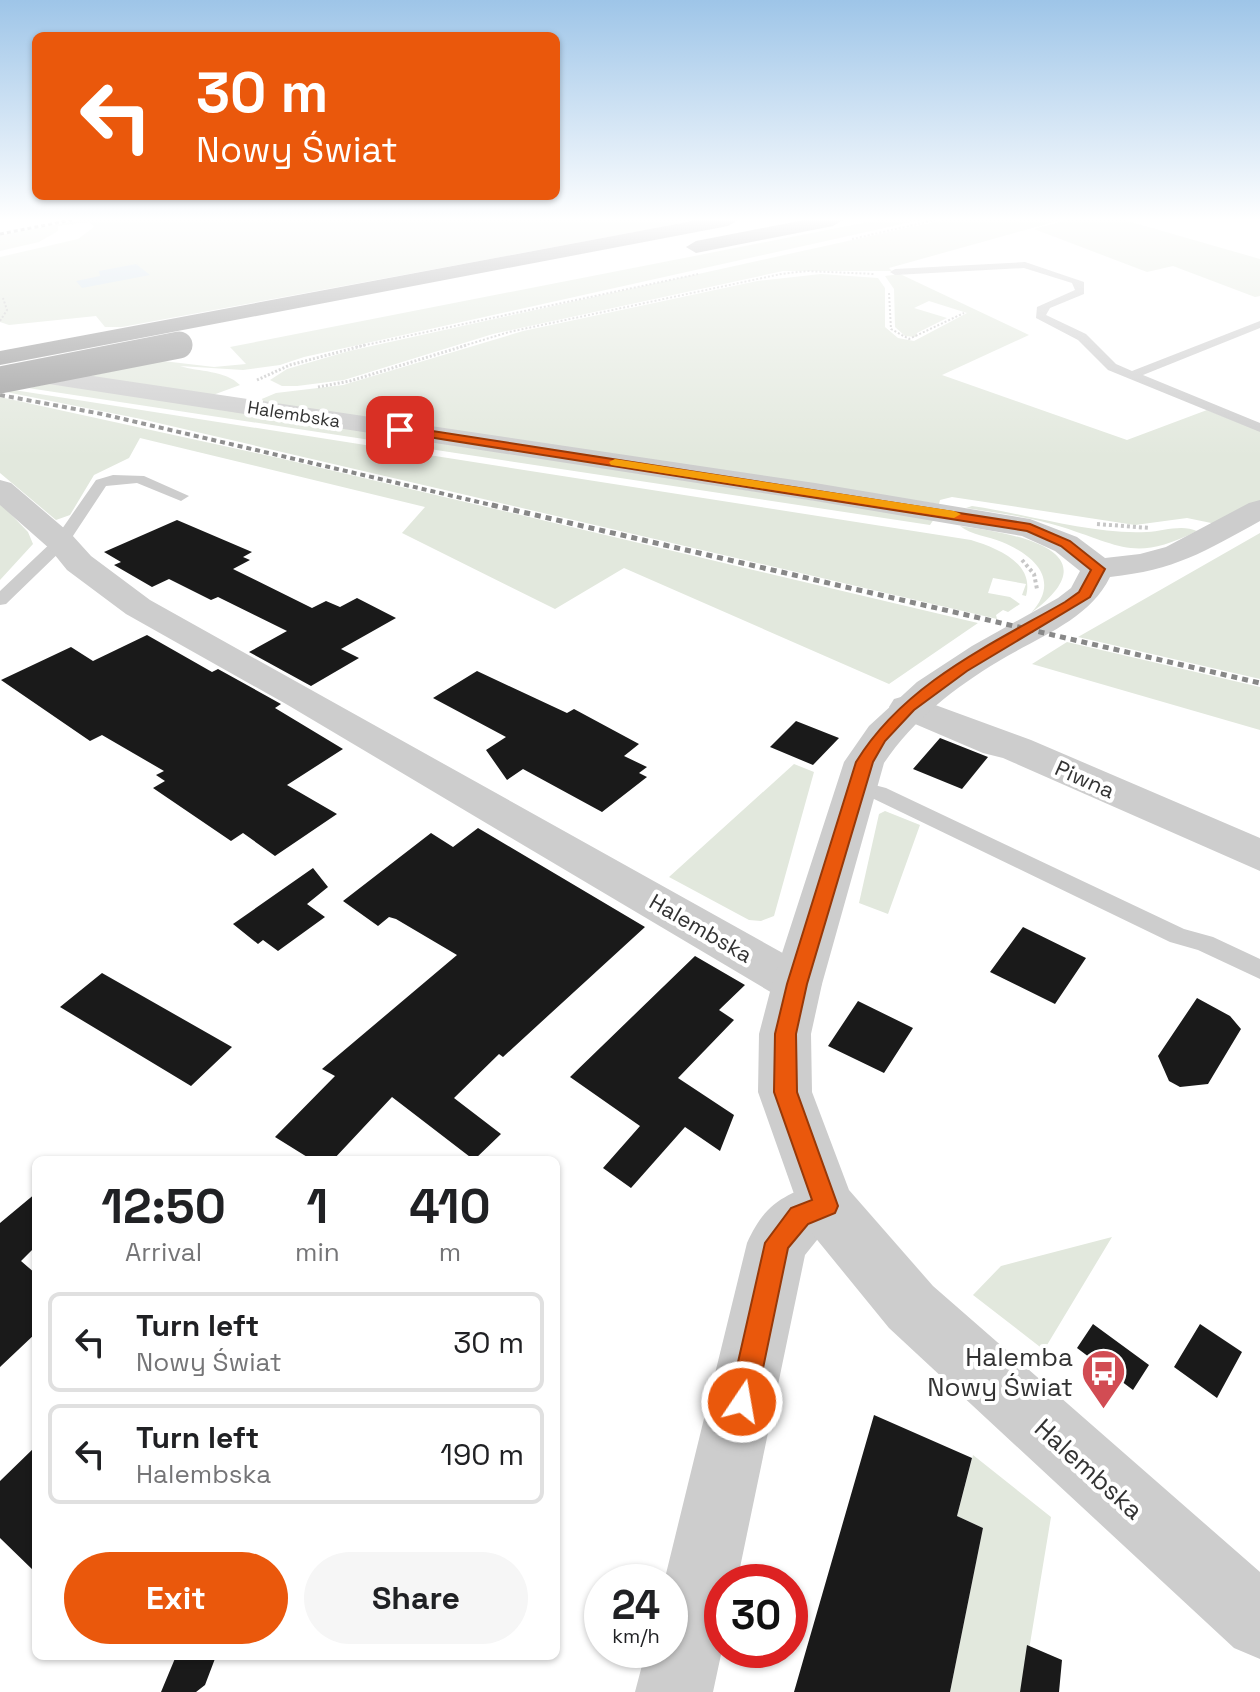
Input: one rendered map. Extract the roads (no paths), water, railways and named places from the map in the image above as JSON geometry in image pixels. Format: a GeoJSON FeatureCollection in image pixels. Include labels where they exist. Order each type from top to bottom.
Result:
{"type":"FeatureCollection","features":[{"type":"Feature","properties":{"kind":"highway"},"geometry":{"type":"LineString","coordinates":[[0,358],[307,299]]}},
{"type":"Feature","properties":{"kind":"highway"},"geometry":{"type":"LineString","coordinates":[[0,380],[420,299]]}},
{"type":"Feature","properties":{"kind":"street","name":"Halembska"},"geometry":{"type":"LineString","coordinates":[[0,370],[1030,528],[1066,544],[1098,569]]}},
{"type":"Feature","properties":{"kind":"street","name":"Halembska"},"geometry":{"type":"LineString","coordinates":[[0,489],[61,542],[79,563],[138,607],[299,696],[797,984]]}},
{"type":"Feature","properties":{"kind":"street"},"geometry":{"type":"LineString","coordinates":[[674,1692],[723,1491],[777,1243],[800,1216],[826,1206],[785,1092],[785,1034],[797,984],[864,762],[879,738],[908,707],[961,668],[1070,605],[1085,594],[1098,569],[1142,564],[1177,554],[1260,509]]}},
{"type":"Feature","properties":{"kind":"street","name":"Piwna"},"geometry":{"type":"LineString","coordinates":[[908,707],[997,744],[1017,749],[1260,856]]}},
{"type":"Feature","properties":{"kind":"street","name":"Halembska"},"geometry":{"type":"LineString","coordinates":[[826,1206],[911,1307],[1260,1622]]}},
{"type":"Feature","properties":{"kind":"lane"},"geometry":{"type":"LineString","coordinates":[[1063,299],[1041,309],[1040,316],[1082,337],[1105,362],[1260,428]]}},
{"type":"Feature","properties":{"kind":"lane"},"geometry":{"type":"LineString","coordinates":[[1132,375],[1259,324]]}},
{"type":"Feature","properties":{"kind":"lane"},"geometry":{"type":"LineString","coordinates":[[0,600],[61,542],[101,483],[139,479],[181,496]]}},
{"type":"Feature","properties":{"kind":"lane"},"geometry":{"type":"LineString","coordinates":[[855,787],[879,793],[1178,936],[1205,943],[1260,970]]}},
{"type":"Feature","properties":{"kind":"railway"},"geometry":{"type":"LineString","coordinates":[[0,395],[102,414],[500,507]]}},
{"type":"Feature","properties":{"kind":"railway"},"geometry":{"type":"LineString","coordinates":[[492,505],[1260,683]]}},
{"type":"Feature","properties":{"kind":"place","name":"Halemba Nowy Świat"},"geometry":{"type":"Point","coordinates":[1104,1411]}}]}
